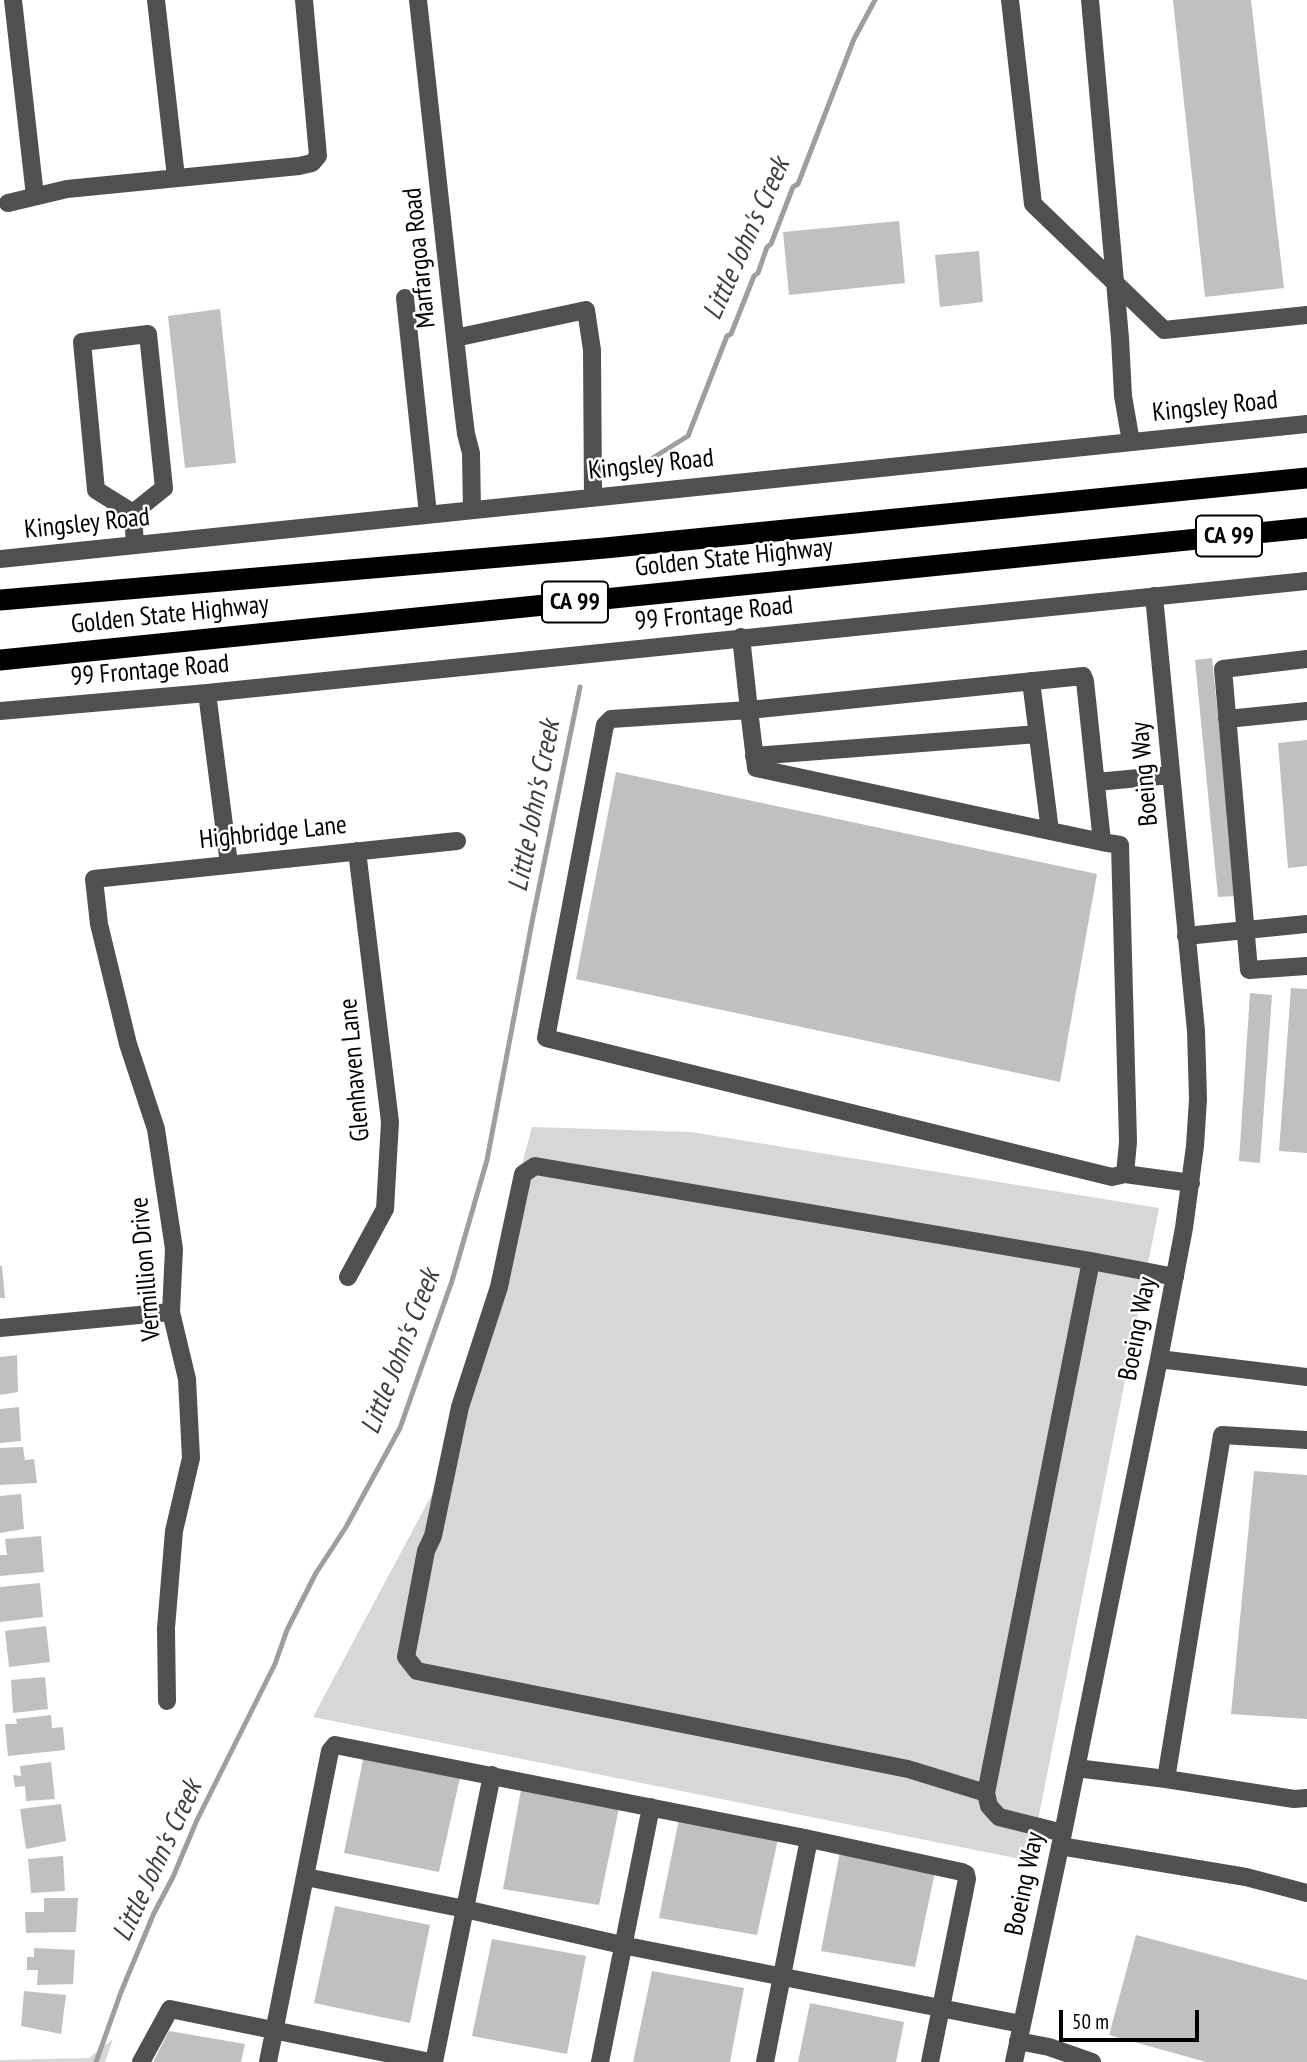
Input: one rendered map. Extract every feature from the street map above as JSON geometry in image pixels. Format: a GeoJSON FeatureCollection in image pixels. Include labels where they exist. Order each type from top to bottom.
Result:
{"type":"FeatureCollection","features":[{"type":"Feature","properties":{"kind":"highway","name":"Golden State Highway"},"geometry":{"type":"LineString","coordinates":[[0,600],[605,548],[1307,478]]}},
{"type":"Feature","properties":{"kind":"highway","name":"Golden State Highway"},"geometry":{"type":"LineString","coordinates":[[0,660],[1307,528]]}},
{"type":"Feature","properties":{"kind":"street"},"geometry":{"type":"LineString","coordinates":[[13,0],[35,196]]}},
{"type":"Feature","properties":{"kind":"street"},"geometry":{"type":"LineString","coordinates":[[156,0],[176,177]]}},
{"type":"Feature","properties":{"kind":"street"},"geometry":{"type":"LineString","coordinates":[[8,203],[66,190],[312,163],[318,156],[304,0]]}},
{"type":"Feature","properties":{"kind":"street","name":"Marfargoa Road"},"geometry":{"type":"LineString","coordinates":[[418,0],[466,434],[471,453],[472,510]]}},
{"type":"Feature","properties":{"kind":"street"},"geometry":{"type":"LineString","coordinates":[[1010,0],[1033,204],[1164,330],[1307,315]]}},
{"type":"Feature","properties":{"kind":"street"},"geometry":{"type":"LineString","coordinates":[[1090,0],[1123,396],[1131,442]]}},
{"type":"Feature","properties":{"kind":"street"},"geometry":{"type":"LineString","coordinates":[[405,298],[428,514]]}},
{"type":"Feature","properties":{"kind":"street"},"geometry":{"type":"LineString","coordinates":[[455,338],[586,310],[592,350],[593,497]]}},
{"type":"Feature","properties":{"kind":"street"},"geometry":{"type":"LineString","coordinates":[[148,334],[164,488],[133,513],[96,490],[82,342],[148,334]]}},
{"type":"Feature","properties":{"kind":"street","name":"Kingsley Road"},"geometry":{"type":"LineString","coordinates":[[0,559],[1307,424]]}},
{"type":"Feature","properties":{"kind":"street"},"geometry":{"type":"LineString","coordinates":[[133,513],[135,545]]}},
{"type":"Feature","properties":{"kind":"street","name":"99 Frontage Road"},"geometry":{"type":"LineString","coordinates":[[0,711],[1307,581]]}},
{"type":"Feature","properties":{"kind":"street","name":"Boeing Way"},"geometry":{"type":"LineString","coordinates":[[1014,2062],[1062,1840],[1159,1359],[1191,1183],[1195,1146],[1198,1099],[1196,1031],[1154,596]]}},
{"type":"Feature","properties":{"kind":"street"},"geometry":{"type":"LineString","coordinates":[[741,637],[756,768],[1120,845],[1128,1142],[1125,1174]]}},
{"type":"Feature","properties":{"kind":"street"},"geometry":{"type":"LineString","coordinates":[[1307,659],[1223,669],[1249,970],[1307,965]]}},
{"type":"Feature","properties":{"kind":"street"},"geometry":{"type":"LineString","coordinates":[[1102,842],[1083,676],[749,710],[611,719],[605,725],[546,1038],[1112,1177],[1125,1174],[1191,1183]]}},
{"type":"Feature","properties":{"kind":"street"},"geometry":{"type":"LineString","coordinates":[[1031,681],[1050,831]]}},
{"type":"Feature","properties":{"kind":"street"},"geometry":{"type":"LineString","coordinates":[[207,692],[229,864]]}},
{"type":"Feature","properties":{"kind":"street"},"geometry":{"type":"LineString","coordinates":[[1227,719],[1307,711]]}},
{"type":"Feature","properties":{"kind":"street"},"geometry":{"type":"LineString","coordinates":[[754,756],[1038,734]]}},
{"type":"Feature","properties":{"kind":"street"},"geometry":{"type":"LineString","coordinates":[[1096,782],[1171,775]]}},
{"type":"Feature","properties":{"kind":"street","name":"Highbridge Lane"},"geometry":{"type":"LineString","coordinates":[[94,879],[457,841]]}},
{"type":"Feature","properties":{"kind":"street","name":"Glenhaven Lane"},"geometry":{"type":"LineString","coordinates":[[348,1277],[385,1209],[390,1122],[357,851]]}},
{"type":"Feature","properties":{"kind":"street","name":"Vermillion Drive"},"geometry":{"type":"LineString","coordinates":[[94,879],[99,924],[128,1044],[156,1129],[174,1249],[171,1312],[187,1379],[191,1458],[174,1531],[166,1628],[167,1702]]}},
{"type":"Feature","properties":{"kind":"street"},"geometry":{"type":"LineString","coordinates":[[1186,936],[1307,924]]}},
{"type":"Feature","properties":{"kind":"street"},"geometry":{"type":"LineString","coordinates":[[986,1793],[908,1769],[417,1671],[406,1657],[426,1550],[433,1536],[460,1407],[499,1287],[523,1174],[535,1166],[1175,1277]]}},
{"type":"Feature","properties":{"kind":"street"},"geometry":{"type":"LineString","coordinates":[[1091,1261],[986,1793],[989,1806],[999,1817],[1062,1840],[1246,1877],[1307,1893]]}},
{"type":"Feature","properties":{"kind":"street"},"geometry":{"type":"LineString","coordinates":[[0,1328],[171,1312]]}},
{"type":"Feature","properties":{"kind":"street"},"geometry":{"type":"LineString","coordinates":[[1159,1359],[1307,1377]]}},
{"type":"Feature","properties":{"kind":"street"},"geometry":{"type":"LineString","coordinates":[[1166,1779],[1222,1435],[1307,1440]]}},
{"type":"Feature","properties":{"kind":"street"},"geometry":{"type":"LineString","coordinates":[[268,2062],[330,1751],[335,1745],[808,1839],[966,1874],[930,2062]]}},
{"type":"Feature","properties":{"kind":"street"},"geometry":{"type":"LineString","coordinates":[[1076,1768],[1294,1799],[1307,1798]]}},
{"type":"Feature","properties":{"kind":"street"},"geometry":{"type":"LineString","coordinates":[[141,2062],[170,2009],[432,2062],[492,1775]]}},
{"type":"Feature","properties":{"kind":"street"},"geometry":{"type":"LineString","coordinates":[[600,2062],[650,1807]]}},
{"type":"Feature","properties":{"kind":"street"},"geometry":{"type":"LineString","coordinates":[[765,2062],[808,1839]]}},
{"type":"Feature","properties":{"kind":"street"},"geometry":{"type":"LineString","coordinates":[[306,1877],[465,1909],[622,1945],[941,2008],[1020,2032],[1049,2047],[1091,2062]]}},
{"type":"Feature","properties":{"kind":"shaded area"},"geometry":{"type":"Polygon","coordinates":[[[532,1127],[691,1132],[1159,1208],[1030,1861],[313,1717],[438,1483],[532,1127]]]}},
{"type":"Feature","properties":{"kind":"shaded area"},"geometry":{"type":"Polygon","coordinates":[[[113,2039],[105,2062],[0,2062],[89,2058],[113,2039]]]}},
{"type":"Feature","properties":{"kind":"building"},"geometry":{"type":"Polygon","coordinates":[[[1173,0],[1251,0],[1284,288],[1205,297],[1173,0]]]}},
{"type":"Feature","properties":{"kind":"building"},"geometry":{"type":"Polygon","coordinates":[[[899,221],[905,283],[789,295],[783,232],[899,221]]]}},
{"type":"Feature","properties":{"kind":"building"},"geometry":{"type":"Polygon","coordinates":[[[979,251],[983,302],[940,307],[935,255],[979,251]]]}},
{"type":"Feature","properties":{"kind":"building"},"geometry":{"type":"Polygon","coordinates":[[[220,309],[236,463],[185,468],[168,316],[220,309]]]}},
{"type":"Feature","properties":{"kind":"building"},"geometry":{"type":"Polygon","coordinates":[[[1212,658],[1236,896],[1218,897],[1195,660],[1212,658]]]}},
{"type":"Feature","properties":{"kind":"building"},"geometry":{"type":"Polygon","coordinates":[[[1307,740],[1307,866],[1288,868],[1278,743],[1307,740]]]}},
{"type":"Feature","properties":{"kind":"building"},"geometry":{"type":"Polygon","coordinates":[[[616,772],[1097,874],[1060,1082],[576,979],[616,772]]]}},
{"type":"Feature","properties":{"kind":"building"},"geometry":{"type":"Polygon","coordinates":[[[1291,988],[1307,989],[1307,1153],[1279,1151],[1291,988]]]}},
{"type":"Feature","properties":{"kind":"building"},"geometry":{"type":"Polygon","coordinates":[[[1250,993],[1272,995],[1260,1163],[1239,1161],[1250,993]]]}},
{"type":"Feature","properties":{"kind":"building"},"geometry":{"type":"Polygon","coordinates":[[[2,1266],[5,1298],[0,1298],[2,1266]]]}},
{"type":"Feature","properties":{"kind":"building"},"geometry":{"type":"Polygon","coordinates":[[[17,1355],[18,1392],[0,1395],[0,1357],[17,1355]]]}},
{"type":"Feature","properties":{"kind":"building"},"geometry":{"type":"Polygon","coordinates":[[[19,1407],[21,1441],[0,1443],[0,1409],[19,1407]]]}},
{"type":"Feature","properties":{"kind":"building"},"geometry":{"type":"Polygon","coordinates":[[[23,1447],[25,1460],[34,1459],[37,1483],[0,1485],[0,1448],[23,1447]]]}},
{"type":"Feature","properties":{"kind":"building"},"geometry":{"type":"Polygon","coordinates":[[[1254,1471],[1307,1475],[1307,1719],[1231,1714],[1254,1471]]]}},
{"type":"Feature","properties":{"kind":"building"},"geometry":{"type":"Polygon","coordinates":[[[21,1494],[24,1529],[0,1533],[0,1496],[21,1494]]]}},
{"type":"Feature","properties":{"kind":"building"},"geometry":{"type":"Polygon","coordinates":[[[41,1536],[44,1572],[0,1576],[0,1555],[7,1555],[5,1539],[41,1536]]]}},
{"type":"Feature","properties":{"kind":"building"},"geometry":{"type":"Polygon","coordinates":[[[40,1583],[43,1617],[0,1622],[0,1587],[40,1583]]]}},
{"type":"Feature","properties":{"kind":"building"},"geometry":{"type":"Polygon","coordinates":[[[46,1626],[50,1662],[9,1667],[5,1631],[46,1626]]]}},
{"type":"Feature","properties":{"kind":"building"},"geometry":{"type":"Polygon","coordinates":[[[45,1677],[48,1709],[13,1713],[11,1680],[45,1677]]]}},
{"type":"Feature","properties":{"kind":"building"},"geometry":{"type":"Polygon","coordinates":[[[51,1715],[52,1728],[63,1727],[65,1750],[8,1756],[5,1724],[17,1724],[16,1719],[51,1715]]]}},
{"type":"Feature","properties":{"kind":"building"},"geometry":{"type":"Polygon","coordinates":[[[364,1755],[461,1773],[439,1872],[344,1853],[364,1755]]]}},
{"type":"Feature","properties":{"kind":"building"},"geometry":{"type":"Polygon","coordinates":[[[51,1762],[55,1799],[26,1801],[25,1786],[15,1787],[13,1775],[21,1776],[20,1766],[51,1762]]]}},
{"type":"Feature","properties":{"kind":"building"},"geometry":{"type":"Polygon","coordinates":[[[521,1790],[619,1808],[599,1905],[503,1889],[521,1790]]]}},
{"type":"Feature","properties":{"kind":"building"},"geometry":{"type":"Polygon","coordinates":[[[61,1804],[66,1841],[26,1849],[20,1809],[61,1804]]]}},
{"type":"Feature","properties":{"kind":"building"},"geometry":{"type":"Polygon","coordinates":[[[679,1819],[778,1839],[757,1935],[659,1918],[679,1819]]]}},
{"type":"Feature","properties":{"kind":"building"},"geometry":{"type":"Polygon","coordinates":[[[840,1852],[935,1872],[915,1967],[821,1951],[840,1852]]]}},
{"type":"Feature","properties":{"kind":"building"},"geometry":{"type":"Polygon","coordinates":[[[63,1856],[65,1891],[31,1893],[28,1859],[63,1856]]]}},
{"type":"Feature","properties":{"kind":"building"},"geometry":{"type":"Polygon","coordinates":[[[44,1898],[78,1898],[76,1932],[26,1933],[25,1912],[44,1912],[44,1898]]]}},
{"type":"Feature","properties":{"kind":"building"},"geometry":{"type":"Polygon","coordinates":[[[335,1906],[430,1925],[410,2023],[314,2003],[335,1906]]]}},
{"type":"Feature","properties":{"kind":"building"},"geometry":{"type":"Polygon","coordinates":[[[1136,1935],[1307,1980],[1307,2062],[1206,2062],[1109,2035],[1136,1935]]]}},
{"type":"Feature","properties":{"kind":"building"},"geometry":{"type":"Polygon","coordinates":[[[492,1939],[586,1956],[567,2054],[472,2036],[492,1939]]]}},
{"type":"Feature","properties":{"kind":"building"},"geometry":{"type":"Polygon","coordinates":[[[34,1948],[75,1950],[73,1984],[37,1985],[38,1970],[27,1970],[27,1957],[34,1957],[34,1948]]]}},
{"type":"Feature","properties":{"kind":"building"},"geometry":{"type":"Polygon","coordinates":[[[652,1971],[744,1988],[730,2062],[633,2062],[652,1971]]]}},
{"type":"Feature","properties":{"kind":"building"},"geometry":{"type":"Polygon","coordinates":[[[24,1991],[66,1995],[61,2034],[21,2026],[24,1991]]]}},
{"type":"Feature","properties":{"kind":"building"},"geometry":{"type":"Polygon","coordinates":[[[810,2003],[904,2022],[896,2062],[798,2062],[810,2003]]]}},
{"type":"Feature","properties":{"kind":"building"},"geometry":{"type":"Polygon","coordinates":[[[169,2031],[245,2044],[241,2062],[153,2062],[169,2031]]]}},
{"type":"Feature","properties":{"kind":"waterway","name":"Little John's Creek"},"geometry":{"type":"LineString","coordinates":[[632,471],[688,436],[727,336],[731,334],[754,276],[758,273],[767,247],[771,244],[793,187],[798,184],[854,39],[875,0]]}},
{"type":"Feature","properties":{"kind":"waterway","name":"Little John's Creek"},"geometry":{"type":"LineString","coordinates":[[96,2062],[154,1913],[275,1664],[287,1630],[316,1573],[346,1527],[400,1428],[452,1281],[487,1160],[580,687]]}}]}
